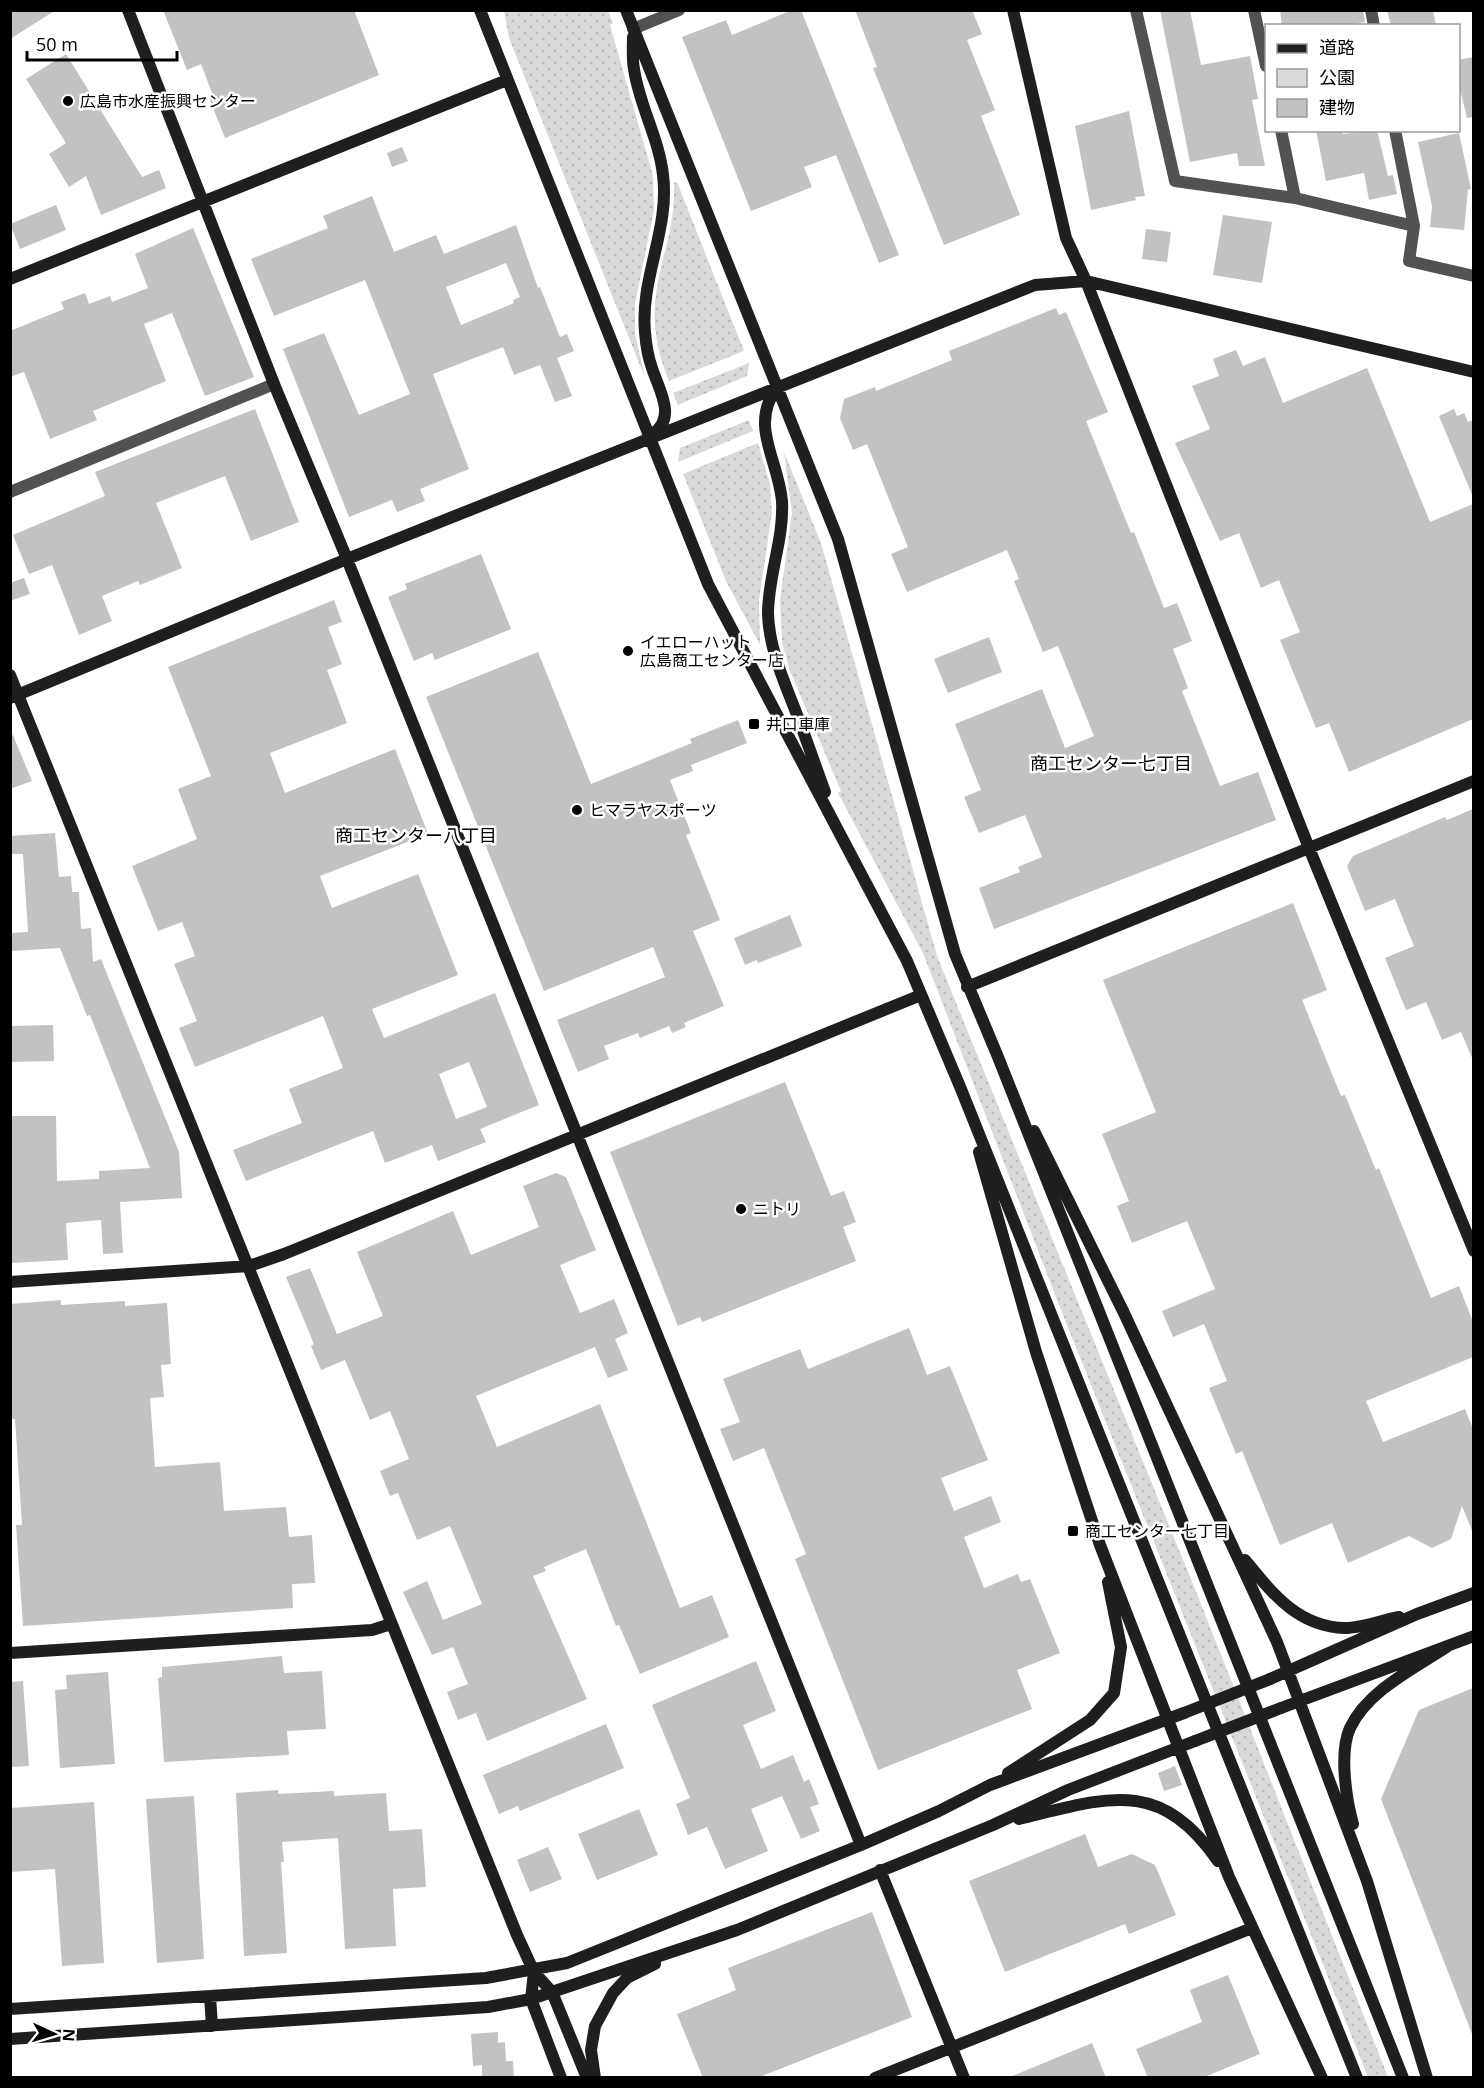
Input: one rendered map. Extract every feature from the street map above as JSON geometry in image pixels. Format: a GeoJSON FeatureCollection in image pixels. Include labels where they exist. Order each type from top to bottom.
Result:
{"type":"FeatureCollection","features":[{"type":"Feature","properties":{"kind":"street"},"geometry":{"type":"LineString","coordinates":[[128,10],[274,384],[347,559],[861,1845]]}},
{"type":"Feature","properties":{"kind":"street"},"geometry":{"type":"LineString","coordinates":[[480,10],[708,584],[907,961],[961,1089],[1357,2078]]}},
{"type":"Feature","properties":{"kind":"street"},"geometry":{"type":"LineString","coordinates":[[626,10],[838,539],[955,954],[967,987],[998,1057],[1403,2078]]}},
{"type":"Feature","properties":{"kind":"street"},"geometry":{"type":"LineString","coordinates":[[633,28],[679,10]]}},
{"type":"Feature","properties":{"kind":"street"},"geometry":{"type":"LineString","coordinates":[[1013,10],[1066,238],[1086,281],[1309,848],[1469,1226],[1473,1251]]}},
{"type":"Feature","properties":{"kind":"street"},"geometry":{"type":"LineString","coordinates":[[1136,10],[1175,181],[1295,198],[1414,226]]}},
{"type":"Feature","properties":{"kind":"street"},"geometry":{"type":"LineString","coordinates":[[1254,10],[1265,61]]}},
{"type":"Feature","properties":{"kind":"street"},"geometry":{"type":"LineString","coordinates":[[633,28],[634,69],[661,159],[664,190],[661,231],[646,285],[644,319],[646,347],[666,411],[663,424],[649,437]]}},
{"type":"Feature","properties":{"kind":"street"},"geometry":{"type":"LineString","coordinates":[[10,279],[507,80]]}},
{"type":"Feature","properties":{"kind":"street"},"geometry":{"type":"LineString","coordinates":[[1281,132],[1295,198]]}},
{"type":"Feature","properties":{"kind":"street"},"geometry":{"type":"LineString","coordinates":[[1395,132],[1414,226],[1409,261],[1473,276]]}},
{"type":"Feature","properties":{"kind":"street"},"geometry":{"type":"LineString","coordinates":[[14,697],[347,559],[1020,289],[1048,283],[1086,281],[1473,372]]}},
{"type":"Feature","properties":{"kind":"street"},"geometry":{"type":"LineString","coordinates":[[10,492],[274,384]]}},
{"type":"Feature","properties":{"kind":"street"},"geometry":{"type":"LineString","coordinates":[[777,387],[765,407],[763,420],[779,478],[782,518],[769,594],[772,641],[778,668],[843,839]]}},
{"type":"Feature","properties":{"kind":"street"},"geometry":{"type":"LineString","coordinates":[[10,675],[14,697],[249,1266],[391,1624],[534,1972],[552,1992],[587,2078]]}},
{"type":"Feature","properties":{"kind":"street"},"geometry":{"type":"LineString","coordinates":[[967,987],[1473,781]]}},
{"type":"Feature","properties":{"kind":"street"},"geometry":{"type":"LineString","coordinates":[[10,1282],[249,1266],[284,1254],[576,1133],[921,995]]}},
{"type":"Feature","properties":{"kind":"street"},"geometry":{"type":"LineString","coordinates":[[998,1057],[1124,1313],[1235,1548],[1289,1672],[1367,1881]]}},
{"type":"Feature","properties":{"kind":"street"},"geometry":{"type":"LineString","coordinates":[[961,1089],[1036,1353],[1100,1545],[1229,1877],[1322,2078]]}},
{"type":"Feature","properties":{"kind":"street"},"geometry":{"type":"LineString","coordinates":[[10,2009],[486,1978],[534,1972],[567,1964],[861,1845],[939,1811],[990,1785],[1090,1720],[1114,1693],[1120,1647],[1100,1545]]}},
{"type":"Feature","properties":{"kind":"street"},"geometry":{"type":"LineString","coordinates":[[1235,1548],[1283,1605],[1306,1620],[1345,1628],[1417,1614]]}},
{"type":"Feature","properties":{"kind":"street"},"geometry":{"type":"LineString","coordinates":[[990,1785],[1289,1672],[1417,1614],[1473,1593]]}},
{"type":"Feature","properties":{"kind":"street"},"geometry":{"type":"LineString","coordinates":[[10,1653],[372,1630],[391,1624]]}},
{"type":"Feature","properties":{"kind":"street"},"geometry":{"type":"LineString","coordinates":[[595,2078],[591,2049],[595,2026],[613,1993],[627,1978],[880,1870],[993,1825],[1068,1790],[1473,1636]]}},
{"type":"Feature","properties":{"kind":"street"},"geometry":{"type":"LineString","coordinates":[[1427,2078],[1367,1881],[1346,1795],[1349,1730],[1363,1708],[1393,1682],[1448,1646]]}},
{"type":"Feature","properties":{"kind":"street"},"geometry":{"type":"LineString","coordinates":[[993,1825],[1094,1801],[1130,1799],[1153,1803],[1167,1810],[1205,1842],[1229,1877]]}},
{"type":"Feature","properties":{"kind":"street"},"geometry":{"type":"LineString","coordinates":[[880,1870],[964,2078]]}},
{"type":"Feature","properties":{"kind":"street"},"geometry":{"type":"LineString","coordinates":[[875,2078],[1252,1928]]}},
{"type":"Feature","properties":{"kind":"street"},"geometry":{"type":"LineString","coordinates":[[10,2039],[488,2007],[531,1999],[737,1930]]}},
{"type":"Feature","properties":{"kind":"street"},"geometry":{"type":"LineString","coordinates":[[534,1972],[531,1999],[561,2078]]}},
{"type":"Feature","properties":{"kind":"street"},"geometry":{"type":"LineString","coordinates":[[210,1996],[212,2025]]}},
{"type":"Feature","properties":{"kind":"green space"},"geometry":{"type":"Polygon","coordinates":[[[504,11],[608,11],[613,23],[610,25],[653,176],[654,210],[635,304],[635,334],[645,378],[509,38],[504,11]]]}},
{"type":"Feature","properties":{"kind":"green space"},"geometry":{"type":"Polygon","coordinates":[[[677,182],[744,351],[669,381],[658,344],[655,305],[670,231],[674,183],[677,182]]]}},
{"type":"Feature","properties":{"kind":"green space"},"geometry":{"type":"Polygon","coordinates":[[[749,363],[747,376],[678,405],[673,393],[749,363]]]}},
{"type":"Feature","properties":{"kind":"green space"},"geometry":{"type":"Polygon","coordinates":[[[749,420],[753,431],[678,462],[680,448],[749,420]]]}},
{"type":"Feature","properties":{"kind":"green space"},"geometry":{"type":"Polygon","coordinates":[[[758,443],[770,484],[772,513],[759,600],[760,645],[726,581],[683,474],[758,443]]]}},
{"type":"Feature","properties":{"kind":"green space"},"geometry":{"type":"Polygon","coordinates":[[[784,452],[821,543],[937,956],[1195,1589],[1388,2077],[1368,2077],[1059,1305],[923,953],[838,793],[841,791],[790,671],[782,643],[780,600],[792,513],[784,452]]]}},
{"type":"Feature","properties":{"kind":"building"},"geometry":{"type":"Polygon","coordinates":[[[10,10],[56,10],[10,39],[10,10]]]}},
{"type":"Feature","properties":{"kind":"building"},"geometry":{"type":"Polygon","coordinates":[[[163,10],[354,10],[379,75],[225,138],[208,95],[212,93],[201,64],[187,70],[163,10]]]}},
{"type":"Feature","properties":{"kind":"building"},"geometry":{"type":"Polygon","coordinates":[[[792,10],[801,10],[899,255],[879,263],[836,155],[804,167],[812,187],[751,211],[682,37],[726,20],[732,35],[792,10]]]}},
{"type":"Feature","properties":{"kind":"building"},"geometry":{"type":"Polygon","coordinates":[[[855,10],[972,10],[982,34],[967,40],[995,110],[981,116],[1020,215],[944,245],[873,68],[877,67],[855,10]]]}},
{"type":"Feature","properties":{"kind":"building"},"geometry":{"type":"Polygon","coordinates":[[[1160,10],[1190,10],[1201,65],[1250,56],[1258,99],[1252,100],[1265,166],[1239,166],[1237,153],[1190,162],[1160,10]]]}},
{"type":"Feature","properties":{"kind":"building"},"geometry":{"type":"Polygon","coordinates":[[[1280,10],[1363,10],[1365,22],[1355,24],[1282,24],[1280,10]]]}},
{"type":"Feature","properties":{"kind":"building"},"geometry":{"type":"Polygon","coordinates":[[[1387,10],[1433,10],[1436,24],[1390,24],[1387,10]]]}},
{"type":"Feature","properties":{"kind":"building"},"geometry":{"type":"Polygon","coordinates":[[[66,54],[142,177],[159,170],[166,188],[101,215],[86,176],[69,187],[49,154],[66,143],[26,79],[66,54]]]}},
{"type":"Feature","properties":{"kind":"building"},"geometry":{"type":"Polygon","coordinates":[[[1473,57],[1473,117],[1467,118],[1460,89],[1460,60],[1473,57]]]}},
{"type":"Feature","properties":{"kind":"building"},"geometry":{"type":"Polygon","coordinates":[[[1129,111],[1145,196],[1091,210],[1075,126],[1129,111]]]}},
{"type":"Feature","properties":{"kind":"building"},"geometry":{"type":"Polygon","coordinates":[[[1316,132],[1342,132],[1343,134],[1377,132],[1388,176],[1393,175],[1397,194],[1369,200],[1364,173],[1326,181],[1316,132]]]}},
{"type":"Feature","properties":{"kind":"building"},"geometry":{"type":"Polygon","coordinates":[[[1459,133],[1471,189],[1468,190],[1464,230],[1430,227],[1432,206],[1418,142],[1459,133]]]}},
{"type":"Feature","properties":{"kind":"building"},"geometry":{"type":"Polygon","coordinates":[[[402,147],[408,161],[392,167],[387,153],[402,147]]]}},
{"type":"Feature","properties":{"kind":"building"},"geometry":{"type":"Polygon","coordinates":[[[372,196],[394,252],[436,235],[444,254],[516,225],[538,288],[540,287],[560,337],[567,334],[574,351],[557,358],[572,396],[555,402],[540,365],[514,375],[503,347],[433,374],[469,469],[420,489],[425,501],[397,512],[392,500],[349,517],[283,349],[324,333],[359,415],[410,394],[365,280],[274,316],[251,259],[328,228],[323,216],[372,196]],[[506,263],[446,287],[461,325],[514,303],[513,300],[520,297],[506,263]]]}},
{"type":"Feature","properties":{"kind":"building"},"geometry":{"type":"Polygon","coordinates":[[[56,205],[66,230],[20,249],[10,224],[56,205]]]}},
{"type":"Feature","properties":{"kind":"building"},"geometry":{"type":"Polygon","coordinates":[[[1223,215],[1272,222],[1262,283],[1213,275],[1223,215]]]}},
{"type":"Feature","properties":{"kind":"building"},"geometry":{"type":"Polygon","coordinates":[[[193,228],[254,377],[205,396],[172,313],[144,324],[166,381],[93,411],[97,420],[50,439],[24,372],[10,377],[10,331],[64,309],[61,302],[85,293],[89,304],[110,296],[112,302],[148,288],[135,254],[193,228]]]}},
{"type":"Feature","properties":{"kind":"building"},"geometry":{"type":"Polygon","coordinates":[[[1146,229],[1171,232],[1167,262],[1142,259],[1146,229]]]}},
{"type":"Feature","properties":{"kind":"building"},"geometry":{"type":"Polygon","coordinates":[[[1056,308],[1059,315],[1066,312],[1108,412],[1086,421],[1131,533],[1134,532],[1164,608],[1177,603],[1192,641],[1173,649],[1188,688],[1182,691],[1220,786],[1258,772],[1276,820],[994,929],[979,888],[1020,872],[1018,867],[1042,857],[1025,815],[979,833],[964,797],[981,790],[955,724],[1042,689],[1065,748],[1094,736],[1058,646],[1043,652],[1014,581],[1019,579],[1007,550],[907,592],[891,554],[908,547],[867,444],[853,450],[840,418],[844,399],[875,387],[876,391],[952,360],[949,351],[1056,308]]]}},
{"type":"Feature","properties":{"kind":"building"},"geometry":{"type":"Polygon","coordinates":[[[1236,350],[1243,366],[1265,357],[1283,403],[1367,368],[1430,522],[1473,504],[1473,719],[1349,772],[1329,723],[1316,728],[1280,640],[1300,632],[1279,580],[1261,588],[1239,533],[1220,541],[1175,443],[1210,429],[1192,386],[1219,376],[1213,359],[1236,350]]]}},
{"type":"Feature","properties":{"kind":"building"},"geometry":{"type":"Polygon","coordinates":[[[255,409],[299,522],[251,541],[225,476],[156,503],[182,568],[140,585],[138,581],[102,596],[112,621],[79,635],[52,565],[29,574],[13,535],[105,496],[95,472],[255,409]]]}},
{"type":"Feature","properties":{"kind":"building"},"geometry":{"type":"Polygon","coordinates":[[[1454,409],[1457,416],[1464,413],[1468,422],[1473,420],[1473,497],[1439,416],[1454,409]]]}},
{"type":"Feature","properties":{"kind":"building"},"geometry":{"type":"Polygon","coordinates":[[[481,554],[511,629],[435,660],[432,653],[414,661],[388,597],[407,589],[405,584],[481,554]]]}},
{"type":"Feature","properties":{"kind":"building"},"geometry":{"type":"Polygon","coordinates":[[[24,578],[30,594],[10,601],[10,583],[24,578]]]}},
{"type":"Feature","properties":{"kind":"building"},"geometry":{"type":"Polygon","coordinates":[[[334,600],[342,622],[328,627],[342,664],[327,670],[347,723],[270,753],[285,793],[395,749],[428,834],[320,876],[332,908],[418,874],[458,975],[372,1009],[384,1038],[495,993],[539,1105],[480,1129],[486,1142],[438,1161],[432,1145],[385,1163],[373,1131],[246,1181],[233,1150],[302,1123],[289,1089],[343,1068],[323,1016],[195,1067],[179,1028],[197,1021],[174,964],[195,956],[182,922],[158,931],[132,866],[197,839],[178,789],[211,776],[168,667],[334,600]],[[469,1062],[439,1074],[456,1119],[487,1107],[469,1062]]]}},
{"type":"Feature","properties":{"kind":"building"},"geometry":{"type":"Polygon","coordinates":[[[989,637],[1002,672],[948,693],[934,659],[989,637]]]}},
{"type":"Feature","properties":{"kind":"building","name":"ヒマラヤスポーツ"},"geometry":{"type":"Polygon","coordinates":[[[538,652],[591,784],[692,743],[690,739],[738,720],[747,743],[691,765],[693,771],[670,780],[691,833],[686,835],[720,920],[693,931],[724,1006],[684,1023],[686,1027],[672,1033],[669,1026],[640,1038],[638,1033],[604,1046],[609,1059],[578,1072],[557,1020],[665,977],[653,947],[544,991],[426,697],[538,652]]]}},
{"type":"Feature","properties":{"kind":"building"},"geometry":{"type":"Polygon","coordinates":[[[10,728],[32,781],[10,789],[10,728]]]}},
{"type":"Feature","properties":{"kind":"building"},"geometry":{"type":"Polygon","coordinates":[[[1473,809],[1473,1060],[1461,1032],[1442,1040],[1426,1002],[1406,1010],[1385,958],[1414,946],[1395,899],[1365,911],[1347,866],[1353,856],[1445,817],[1447,820],[1473,809]]]}},
{"type":"Feature","properties":{"kind":"building"},"geometry":{"type":"Polygon","coordinates":[[[55,833],[59,877],[71,876],[72,892],[79,892],[81,929],[91,928],[93,962],[101,959],[179,1152],[182,1198],[120,1202],[123,1253],[103,1254],[101,1220],[66,1223],[68,1260],[10,1263],[10,1116],[56,1116],[57,1181],[99,1179],[99,1171],[150,1168],[90,1015],[87,1016],[60,948],[12,951],[11,933],[28,932],[23,854],[10,854],[10,836],[55,833]]]}},
{"type":"Feature","properties":{"kind":"building"},"geometry":{"type":"Polygon","coordinates":[[[1293,903],[1327,990],[1302,1000],[1341,1096],[1345,1095],[1376,1170],[1379,1168],[1431,1298],[1459,1286],[1473,1322],[1473,1357],[1366,1401],[1383,1442],[1465,1409],[1473,1429],[1473,1533],[1462,1506],[1451,1539],[1432,1548],[1409,1536],[1348,1563],[1332,1523],[1280,1545],[1242,1451],[1236,1454],[1209,1388],[1227,1381],[1204,1324],[1173,1337],[1162,1311],[1215,1289],[1187,1221],[1132,1243],[1117,1206],[1129,1201],[1102,1134],[1156,1112],[1103,980],[1293,903]]]}},
{"type":"Feature","properties":{"kind":"building"},"geometry":{"type":"Polygon","coordinates":[[[790,915],[802,946],[758,963],[757,960],[745,965],[734,938],[790,915]]]}},
{"type":"Feature","properties":{"kind":"building"},"geometry":{"type":"Polygon","coordinates":[[[53,1025],[54,1061],[10,1062],[10,1026],[53,1025]]]}},
{"type":"Feature","properties":{"kind":"building","name":"ニトリ"},"geometry":{"type":"Polygon","coordinates":[[[785,1082],[831,1196],[844,1191],[856,1222],[843,1227],[856,1261],[702,1322],[700,1317],[678,1326],[610,1152],[785,1082]]]}},
{"type":"Feature","properties":{"kind":"building"},"geometry":{"type":"Polygon","coordinates":[[[556,1173],[566,1177],[596,1250],[560,1265],[580,1313],[614,1299],[628,1333],[615,1339],[628,1370],[608,1378],[595,1347],[476,1396],[497,1447],[600,1404],[680,1608],[712,1595],[729,1637],[640,1674],[619,1625],[616,1626],[586,1549],[544,1567],[546,1571],[533,1576],[587,1699],[487,1741],[476,1713],[458,1720],[447,1692],[468,1684],[453,1647],[432,1655],[403,1592],[427,1581],[443,1620],[482,1604],[450,1526],[417,1540],[398,1493],[390,1496],[380,1471],[409,1459],[390,1411],[370,1420],[345,1360],[321,1370],[311,1346],[314,1344],[286,1277],[310,1268],[337,1334],[383,1316],[357,1252],[453,1211],[471,1255],[539,1227],[523,1186],[556,1173]]]}},
{"type":"Feature","properties":{"kind":"building"},"geometry":{"type":"Polygon","coordinates":[[[61,1300],[61,1305],[125,1301],[125,1306],[167,1303],[171,1364],[161,1365],[164,1397],[150,1398],[155,1467],[220,1462],[224,1511],[286,1507],[289,1537],[312,1535],[315,1583],[292,1584],[293,1608],[23,1626],[16,1525],[22,1525],[15,1419],[10,1419],[10,1304],[61,1300]]]}},
{"type":"Feature","properties":{"kind":"building"},"geometry":{"type":"Polygon","coordinates":[[[909,1328],[927,1375],[950,1366],[988,1460],[941,1478],[954,1511],[991,1496],[1001,1522],[964,1537],[984,1588],[1018,1574],[1021,1582],[1030,1579],[1060,1653],[1017,1670],[1032,1709],[878,1770],[795,1559],[806,1554],[764,1448],[733,1461],[720,1429],[740,1422],[723,1379],[800,1349],[808,1369],[909,1328]]]}},
{"type":"Feature","properties":{"kind":"building"},"geometry":{"type":"Polygon","coordinates":[[[282,1656],[284,1673],[322,1671],[326,1729],[287,1731],[289,1755],[164,1762],[158,1678],[162,1677],[162,1667],[282,1656]]]}},
{"type":"Feature","properties":{"kind":"building"},"geometry":{"type":"Polygon","coordinates":[[[756,1661],[776,1711],[743,1725],[761,1769],[793,1755],[804,1782],[809,1779],[819,1804],[810,1807],[820,1831],[801,1839],[782,1796],[751,1809],[768,1851],[725,1869],[707,1827],[688,1835],[676,1804],[690,1798],[652,1705],[756,1661]]]}},
{"type":"Feature","properties":{"kind":"building"},"geometry":{"type":"Polygon","coordinates":[[[108,1672],[115,1764],[60,1768],[55,1690],[67,1689],[66,1675],[108,1672]]]}},
{"type":"Feature","properties":{"kind":"building"},"geometry":{"type":"Polygon","coordinates":[[[23,1681],[29,1766],[10,1767],[10,1682],[23,1681]]]}},
{"type":"Feature","properties":{"kind":"building"},"geometry":{"type":"Polygon","coordinates":[[[1473,1688],[1472,2034],[1381,1799],[1419,1710],[1473,1688]]]}},
{"type":"Feature","properties":{"kind":"building"},"geometry":{"type":"Polygon","coordinates":[[[606,1724],[624,1768],[520,1811],[518,1806],[499,1814],[483,1775],[606,1724]]]}},
{"type":"Feature","properties":{"kind":"building"},"geometry":{"type":"Polygon","coordinates":[[[1175,1766],[1182,1785],[1164,1791],[1158,1773],[1175,1766]]]}},
{"type":"Feature","properties":{"kind":"building"},"geometry":{"type":"Polygon","coordinates":[[[278,1790],[278,1794],[334,1791],[334,1796],[386,1793],[389,1831],[422,1829],[426,1887],[393,1889],[396,1946],[345,1949],[338,1838],[282,1842],[284,1862],[281,1862],[287,1953],[244,1956],[236,1793],[278,1790]]]}},
{"type":"Feature","properties":{"kind":"building"},"geometry":{"type":"Polygon","coordinates":[[[194,1796],[204,1959],[157,1963],[146,1799],[194,1796]]]}},
{"type":"Feature","properties":{"kind":"building"},"geometry":{"type":"Polygon","coordinates":[[[94,1802],[104,1963],[62,1966],[55,1869],[10,1872],[10,1808],[94,1802]]]}},
{"type":"Feature","properties":{"kind":"building"},"geometry":{"type":"Polygon","coordinates":[[[639,1809],[658,1855],[597,1880],[578,1834],[639,1809]]]}},
{"type":"Feature","properties":{"kind":"building"},"geometry":{"type":"Polygon","coordinates":[[[1085,1834],[1098,1867],[1132,1854],[1155,1865],[1176,1915],[1129,1934],[1125,1924],[1005,1972],[969,1881],[1085,1834]]]}},
{"type":"Feature","properties":{"kind":"building"},"geometry":{"type":"Polygon","coordinates":[[[548,1847],[562,1879],[530,1892],[517,1860],[548,1847]]]}},
{"type":"Feature","properties":{"kind":"building"},"geometry":{"type":"Polygon","coordinates":[[[872,1912],[912,2017],[757,2078],[703,2078],[677,2014],[736,1990],[728,1968],[872,1912]]]}},
{"type":"Feature","properties":{"kind":"building"},"geometry":{"type":"Polygon","coordinates":[[[1228,1975],[1260,2054],[1202,2078],[1148,2078],[1136,2049],[1202,2022],[1190,1990],[1228,1975]]]}},
{"type":"Feature","properties":{"kind":"building"},"geometry":{"type":"Polygon","coordinates":[[[498,2032],[498,2043],[505,2042],[506,2061],[513,2061],[514,2078],[482,2078],[482,2065],[473,2066],[471,2034],[498,2032]]]}},
{"type":"Feature","properties":{"kind":"building"},"geometry":{"type":"Polygon","coordinates":[[[1092,2043],[1106,2078],[1010,2078],[1010,2077],[1092,2043]]]}},
{"type":"Feature","properties":{"kind":"place","name":"広島市水産振興センター"},"geometry":{"type":"Point","coordinates":[68,101]}},
{"type":"Feature","properties":{"kind":"place","name":"イエローハット 広島商工センター店"},"geometry":{"type":"Point","coordinates":[628,651]}},
{"type":"Feature","properties":{"kind":"place","name":"井口車庫"},"geometry":{"type":"Point","coordinates":[754,724]}},
{"type":"Feature","properties":{"kind":"place","name":"ヒマラヤスポーツ"},"geometry":{"type":"Point","coordinates":[577,810]}},
{"type":"Feature","properties":{"kind":"place","name":"ニトリ"},"geometry":{"type":"Point","coordinates":[741,1209]}},
{"type":"Feature","properties":{"kind":"place","name":"商工センター七丁目"},"geometry":{"type":"Point","coordinates":[1073,1531]}},
{"type":"Feature","properties":{"kind":"district","name":"商工センター七丁目"},"geometry":{"type":"Point","coordinates":[1111,763]}},
{"type":"Feature","properties":{"kind":"district","name":"商工センター八丁目"},"geometry":{"type":"Point","coordinates":[416,835]}}]}
